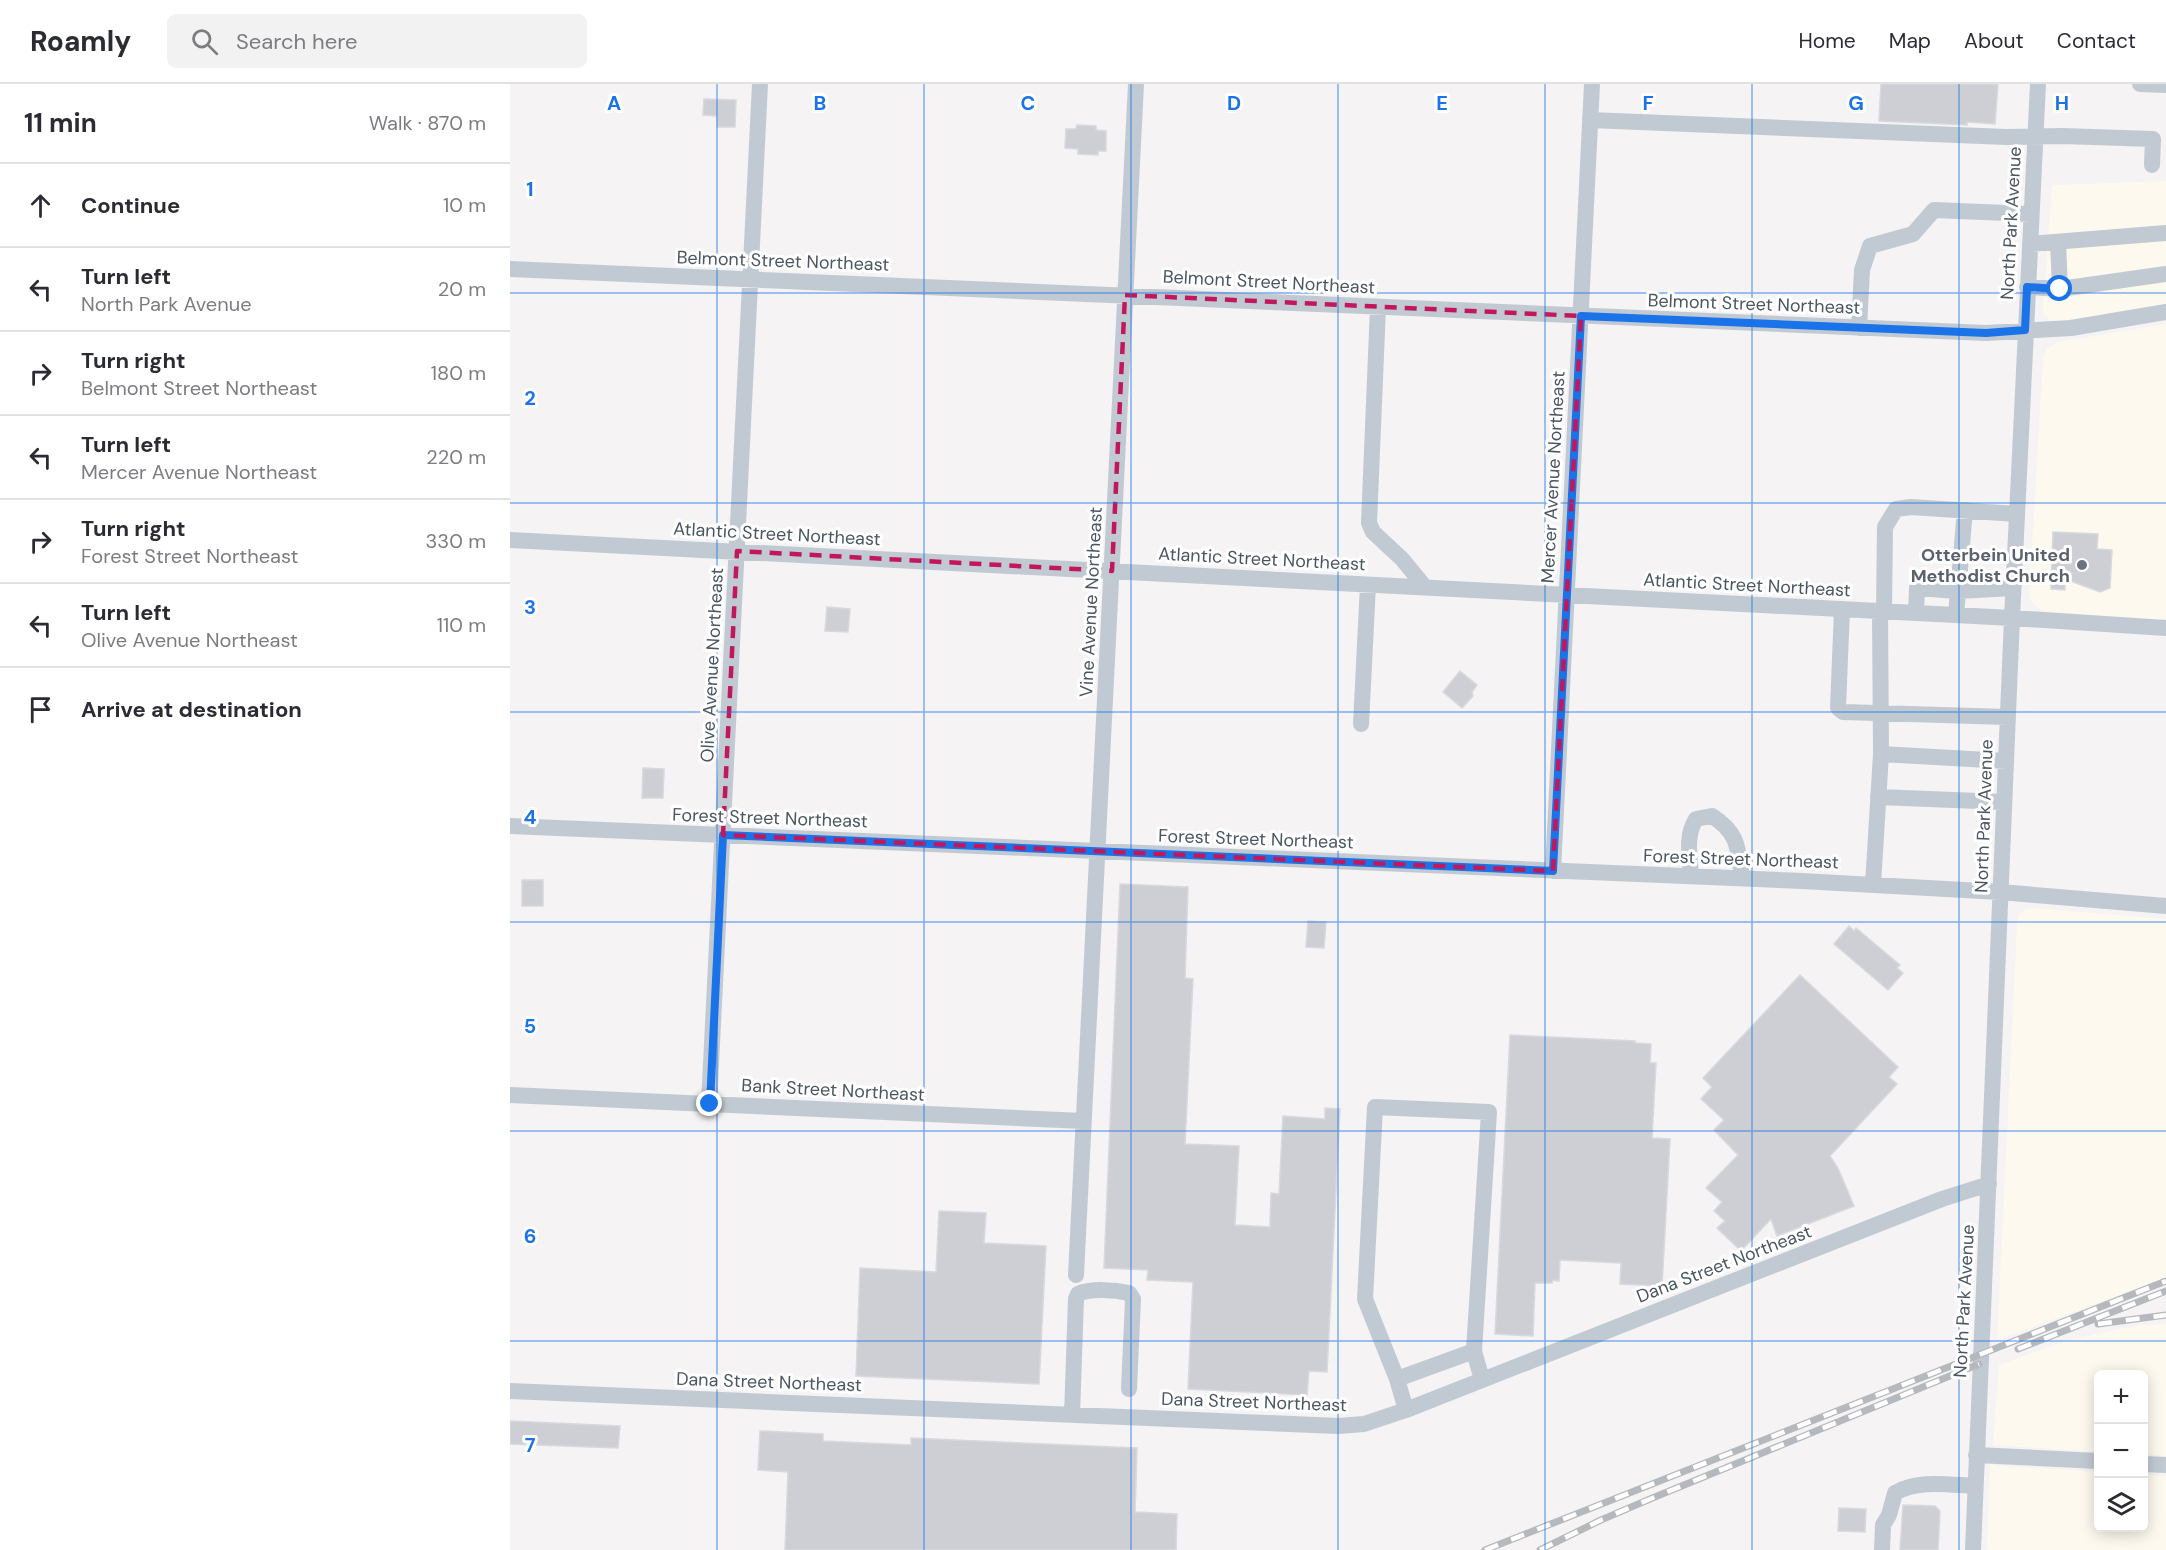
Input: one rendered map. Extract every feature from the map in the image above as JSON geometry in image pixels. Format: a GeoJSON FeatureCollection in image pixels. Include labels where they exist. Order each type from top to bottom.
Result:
{"type":"FeatureCollection","features":[{"type":"Feature","properties":{"kind":"street","name":"Olive Avenue Northeast"},"geometry":{"type":"LineString","coordinates":[[710,1104],[760,84]]}},
{"type":"Feature","properties":{"kind":"street","name":"Vine Avenue Northeast"},"geometry":{"type":"LineString","coordinates":[[1076,1275],[1136,84]]}},
{"type":"Feature","properties":{"kind":"street","name":"Mercer Avenue Northeast"},"geometry":{"type":"LineString","coordinates":[[1553,871],[1592,84]]}},
{"type":"Feature","properties":{"kind":"street","name":"North Park Avenue"},"geometry":{"type":"LineString","coordinates":[[1973,1550],[2013,588],[2038,84]]}},
{"type":"Feature","properties":{"kind":"street"},"geometry":{"type":"LineString","coordinates":[[2140,84],[2166,86]]}},
{"type":"Feature","properties":{"kind":"street"},"geometry":{"type":"LineString","coordinates":[[1590,120],[1942,135],[2153,139],[2152,165]]}},
{"type":"Feature","properties":{"kind":"street"},"geometry":{"type":"LineString","coordinates":[[1859,328],[1862,270],[1870,246],[1913,234],[1934,210],[2031,214]]}},
{"type":"Feature","properties":{"kind":"street"},"geometry":{"type":"LineString","coordinates":[[2030,244],[2166,233]]}},
{"type":"Feature","properties":{"kind":"street"},"geometry":{"type":"LineString","coordinates":[[2058,242],[2060,289]]}},
{"type":"Feature","properties":{"kind":"street","name":"Belmont Street Northeast"},"geometry":{"type":"LineString","coordinates":[[510,269],[1986,333],[2071,328],[2166,312]]}},
{"type":"Feature","properties":{"kind":"street"},"geometry":{"type":"LineString","coordinates":[[2027,287],[2060,289],[2166,274]]}},
{"type":"Feature","properties":{"kind":"street"},"geometry":{"type":"LineString","coordinates":[[1378,306],[1369,523],[1373,532],[1402,559],[1425,587]]}},
{"type":"Feature","properties":{"kind":"street"},"geometry":{"type":"LineString","coordinates":[[1873,885],[1881,754],[1879,712],[1885,526],[1896,509],[1911,507],[2017,514]]}},
{"type":"Feature","properties":{"kind":"street"},"geometry":{"type":"LineString","coordinates":[[1956,615],[1965,510]]}},
{"type":"Feature","properties":{"kind":"street","name":"Atlantic Street Northeast"},"geometry":{"type":"LineString","coordinates":[[510,540],[1882,611],[2166,628]]}},
{"type":"Feature","properties":{"kind":"street"},"geometry":{"type":"LineString","coordinates":[[1361,724],[1368,585]]}},
{"type":"Feature","properties":{"kind":"street"},"geometry":{"type":"LineString","coordinates":[[1916,613],[1917,588],[1958,591],[2013,588]]}},
{"type":"Feature","properties":{"kind":"street"},"geometry":{"type":"LineString","coordinates":[[1842,609],[1838,708],[1843,712],[2008,717]]}},
{"type":"Feature","properties":{"kind":"street"},"geometry":{"type":"LineString","coordinates":[[1881,754],[2006,761]]}},
{"type":"Feature","properties":{"kind":"street"},"geometry":{"type":"LineString","coordinates":[[1878,798],[2004,802]]}},
{"type":"Feature","properties":{"kind":"street"},"geometry":{"type":"LineString","coordinates":[[1691,876],[1689,839],[1691,827],[1696,819],[1713,816],[1727,825],[1737,841],[1742,878]]}},
{"type":"Feature","properties":{"kind":"street","name":"Forest Street Northeast"},"geometry":{"type":"LineString","coordinates":[[510,826],[1742,878],[2000,892],[2166,906]]}},
{"type":"Feature","properties":{"kind":"street","name":"Bank Street Northeast"},"geometry":{"type":"LineString","coordinates":[[510,1095],[1083,1121]]}},
{"type":"Feature","properties":{"kind":"street"},"geometry":{"type":"LineString","coordinates":[[1406,1410],[1397,1379],[1365,1299],[1375,1107],[1489,1112],[1474,1351],[1482,1380]]}},
{"type":"Feature","properties":{"kind":"street","name":"Dana Street Northeast"},"geometry":{"type":"LineString","coordinates":[[510,1390],[1338,1426],[1372,1422],[1941,1199],[1989,1184]]}},
{"type":"Feature","properties":{"kind":"street"},"geometry":{"type":"LineString","coordinates":[[1072,1414],[1076,1299],[1078,1294],[1084,1291],[1129,1293],[1133,1299],[1129,1389]]}},
{"type":"Feature","properties":{"kind":"street"},"geometry":{"type":"LineString","coordinates":[[1397,1379],[1474,1351]]}},
{"type":"Feature","properties":{"kind":"street"},"geometry":{"type":"LineString","coordinates":[[1976,1455],[2094,1461]]}},
{"type":"Feature","properties":{"kind":"street"},"geometry":{"type":"LineString","coordinates":[[2148,1464],[2166,1465]]}},
{"type":"Feature","properties":{"kind":"street"},"geometry":{"type":"LineString","coordinates":[[1882,1550],[1883,1525],[1889,1515],[1895,1493],[1914,1485],[1975,1486]]}},
{"type":"Feature","properties":{"kind":"highlighted area"},"geometry":{"type":"Polygon","coordinates":[[[1125,295],[1581,316],[1553,871],[723,835],[737,551],[1112,571],[1125,295]]]}},
{"type":"Feature","properties":{"kind":"shaded area"},"geometry":{"type":"Polygon","coordinates":[[[2166,181],[2166,305],[2059,323],[2048,319],[2043,310],[2052,185],[2166,181]]]}},
{"type":"Feature","properties":{"kind":"shaded area"},"geometry":{"type":"Polygon","coordinates":[[[2166,324],[2166,620],[2043,611],[2034,605],[2029,597],[2043,357],[2047,349],[2058,342],[2166,324]]]}},
{"type":"Feature","properties":{"kind":"shaded area"},"geometry":{"type":"Polygon","coordinates":[[[2032,908],[2166,919],[2166,1278],[1997,1340],[2017,923],[2019,914],[2032,908]]]}},
{"type":"Feature","properties":{"kind":"shaded area"},"geometry":{"type":"Polygon","coordinates":[[[2166,1324],[2166,1456],[2148,1454],[2148,1370],[2094,1370],[2094,1452],[1993,1445],[1999,1365],[2065,1341],[2139,1325],[2166,1324]]]}},
{"type":"Feature","properties":{"kind":"shaded area"},"geometry":{"type":"Polygon","coordinates":[[[1990,1465],[2094,1472],[2094,1532],[2148,1532],[2148,1474],[2166,1476],[2166,1550],[1987,1550],[1990,1465]]]}},
{"type":"Feature","properties":{"kind":"building"},"geometry":{"type":"Polygon","coordinates":[[[1881,84],[1998,84],[1995,124],[1879,121],[1881,84]]]}},
{"type":"Feature","properties":{"kind":"building"},"geometry":{"type":"Polygon","coordinates":[[[704,99],[736,100],[735,127],[717,127],[717,116],[703,115],[704,99]]]}},
{"type":"Feature","properties":{"kind":"building"},"geometry":{"type":"Polygon","coordinates":[[[1077,125],[1096,126],[1096,130],[1106,131],[1106,151],[1098,151],[1098,155],[1078,154],[1078,149],[1065,148],[1066,129],[1076,129],[1077,125]]]}},
{"type":"Feature","properties":{"kind":"building","name":"Otterbein United Methodist Church"},"geometry":{"type":"Polygon","coordinates":[[[2053,532],[2098,534],[2097,549],[2112,550],[2110,588],[2100,592],[2065,579],[2065,590],[2051,589],[2053,532]]]}},
{"type":"Feature","properties":{"kind":"building"},"geometry":{"type":"Polygon","coordinates":[[[827,607],[850,609],[848,632],[825,631],[827,607]]]}},
{"type":"Feature","properties":{"kind":"building"},"geometry":{"type":"Polygon","coordinates":[[[1460,671],[1477,685],[1472,692],[1473,696],[1462,708],[1443,692],[1460,671]]]}},
{"type":"Feature","properties":{"kind":"building"},"geometry":{"type":"Polygon","coordinates":[[[643,768],[664,769],[663,798],[642,798],[643,768]]]}},
{"type":"Feature","properties":{"kind":"building"},"geometry":{"type":"Polygon","coordinates":[[[522,880],[543,880],[543,906],[522,906],[522,880]]]}},
{"type":"Feature","properties":{"kind":"building"},"geometry":{"type":"Polygon","coordinates":[[[1120,884],[1188,887],[1185,978],[1193,979],[1185,1144],[1239,1146],[1235,1225],[1270,1227],[1271,1193],[1279,1194],[1283,1116],[1325,1119],[1325,1108],[1340,1109],[1327,1372],[1309,1371],[1307,1395],[1188,1389],[1193,1282],[1147,1280],[1148,1270],[1104,1268],[1120,884]]]}},
{"type":"Feature","properties":{"kind":"building"},"geometry":{"type":"Polygon","coordinates":[[[1308,921],[1326,922],[1324,948],[1306,947],[1308,921]]]}},
{"type":"Feature","properties":{"kind":"building"},"geometry":{"type":"Polygon","coordinates":[[[1849,926],[1854,931],[1856,928],[1900,965],[1897,968],[1903,973],[1888,990],[1834,944],[1849,926]]]}},
{"type":"Feature","properties":{"kind":"building"},"geometry":{"type":"Polygon","coordinates":[[[1800,975],[1898,1067],[1889,1077],[1897,1084],[1830,1156],[1838,1168],[1854,1206],[1777,1236],[1771,1219],[1741,1251],[1717,1228],[1725,1221],[1714,1211],[1722,1202],[1706,1188],[1738,1155],[1714,1130],[1724,1120],[1701,1099],[1712,1087],[1703,1078],[1800,975]]]}},
{"type":"Feature","properties":{"kind":"building"},"geometry":{"type":"Polygon","coordinates":[[[1510,1035],[1635,1041],[1635,1043],[1651,1044],[1650,1063],[1656,1063],[1652,1138],[1670,1139],[1662,1286],[1620,1284],[1621,1263],[1560,1260],[1559,1281],[1535,1283],[1533,1336],[1495,1334],[1510,1035]]]}},
{"type":"Feature","properties":{"kind":"building"},"geometry":{"type":"Polygon","coordinates":[[[939,1211],[986,1213],[984,1243],[1046,1246],[1039,1384],[856,1376],[860,1268],[936,1272],[939,1211]]]}},
{"type":"Feature","properties":{"kind":"building"},"geometry":{"type":"Polygon","coordinates":[[[510,1421],[620,1426],[618,1448],[510,1444],[510,1421]]]}},
{"type":"Feature","properties":{"kind":"building"},"geometry":{"type":"Polygon","coordinates":[[[760,1431],[823,1434],[823,1441],[911,1445],[911,1438],[1137,1448],[1135,1512],[1177,1514],[1176,1550],[785,1550],[788,1472],[758,1470],[760,1431]]]}},
{"type":"Feature","properties":{"kind":"building"},"geometry":{"type":"Polygon","coordinates":[[[1903,1505],[1935,1506],[1940,1511],[1938,1550],[1900,1550],[1903,1505]]]}},
{"type":"Feature","properties":{"kind":"building"},"geometry":{"type":"Polygon","coordinates":[[[1839,1508],[1866,1509],[1865,1532],[1838,1531],[1839,1508]]]}},
{"type":"Feature","properties":{"kind":"railway"},"geometry":{"type":"LineString","coordinates":[[1485,1550],[2166,1281]]}},
{"type":"Feature","properties":{"kind":"railway"},"geometry":{"type":"LineString","coordinates":[[2018,1349],[2166,1291]]}},
{"type":"Feature","properties":{"kind":"railway"},"geometry":{"type":"LineString","coordinates":[[2098,1324],[2166,1315]]}},
{"type":"Feature","properties":{"kind":"railway"},"geometry":{"type":"LineString","coordinates":[[1540,1550],[1650,1499],[1979,1364]]}},
{"type":"Feature","properties":{"kind":"place","name":"Otterbein United Methodist Church"},"geometry":{"type":"Point","coordinates":[2082,565]}},
{"type":"Feature","properties":{"kind":"route"},"geometry":{"type":"LineString","coordinates":[[710,1104],[723,835],[1553,871],[1581,316],[1986,333],[2025,330],[2027,287],[2060,289]]}}]}
